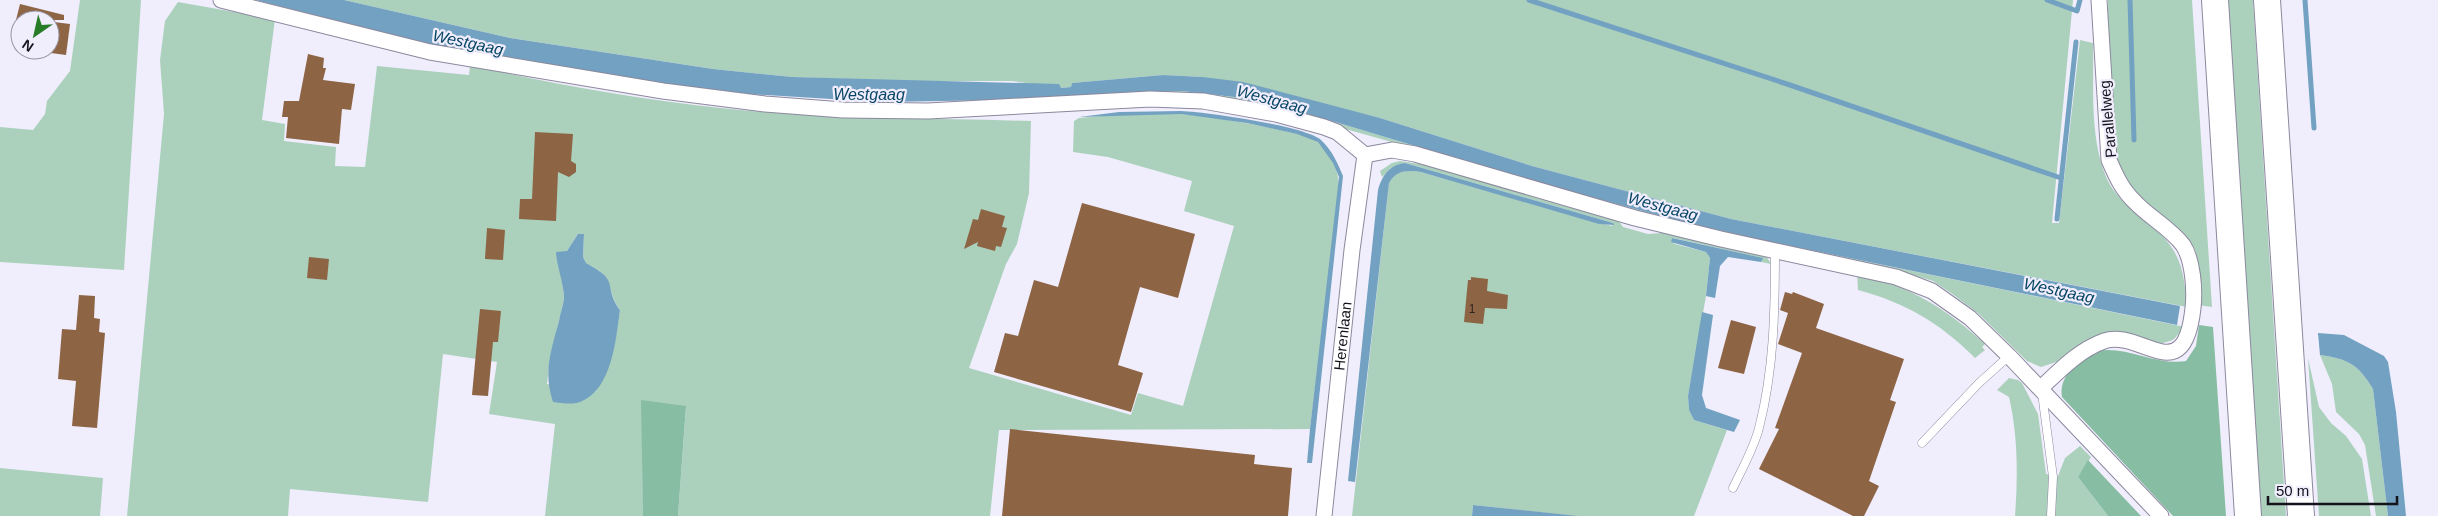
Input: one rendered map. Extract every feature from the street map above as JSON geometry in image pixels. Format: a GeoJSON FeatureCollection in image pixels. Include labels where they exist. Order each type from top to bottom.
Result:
{"type":"FeatureCollection","features":[{"type":"Feature","properties":{"kind":"highway"},"geometry":{"type":"LineString","coordinates":[[2215,0],[2248,516]]}},
{"type":"Feature","properties":{"kind":"highway"},"geometry":{"type":"LineString","coordinates":[[2267,0],[2301,516]]}},
{"type":"Feature","properties":{"kind":"street"},"geometry":{"type":"LineString","coordinates":[[221,0],[430,52],[662,91],[765,104],[843,110],[928,111],[1150,99],[1203,101],[1276,114],[1324,127],[1337,132],[1364,155],[1392,150],[1415,154],[1635,218],[1776,251],[1896,276],[1932,291],[1970,318],[2041,388],[2161,516]]}},
{"type":"Feature","properties":{"kind":"street","name":"Parallelweg"},"geometry":{"type":"LineString","coordinates":[[2041,388],[2084,350],[2106,340],[2121,340],[2154,351],[2168,352],[2180,347],[2191,330],[2195,294],[2190,265],[2183,246],[2135,202],[2119,183],[2109,160],[2100,0]]}},
{"type":"Feature","properties":{"kind":"street","name":"Herenlaan"},"geometry":{"type":"LineString","coordinates":[[1324,516],[1364,155]]}},
{"type":"Feature","properties":{"kind":"lane"},"geometry":{"type":"LineString","coordinates":[[1733,488],[1759,430],[1770,376],[1775,313],[1776,251]]}},
{"type":"Feature","properties":{"kind":"lane"},"geometry":{"type":"LineString","coordinates":[[1922,444],[1979,383],[2009,356]]}},
{"type":"Feature","properties":{"kind":"lane"},"geometry":{"type":"LineString","coordinates":[[2041,388],[2053,477],[2052,516]]}},
{"type":"Feature","properties":{"kind":"green space"},"geometry":{"type":"Polygon","coordinates":[[[80,0],[141,0],[124,270],[0,262],[0,127],[33,130],[45,114],[47,101],[70,71],[80,0]]]}},
{"type":"Feature","properties":{"kind":"green space"},"geometry":{"type":"Polygon","coordinates":[[[344,0],[2073,0],[2052,223],[2059,223],[2080,40],[2093,43],[2095,129],[2101,163],[2107,179],[2121,199],[2157,230],[2172,248],[2179,262],[2185,284],[2187,307],[1731,219],[1532,166],[1380,118],[1203,77],[1163,75],[1072,83],[1071,87],[1061,88],[1012,81],[907,81],[792,77],[713,69],[510,38],[344,0]]]}},
{"type":"Feature","properties":{"kind":"green space"},"geometry":{"type":"Polygon","coordinates":[[[2108,0],[2192,0],[2212,307],[2198,305],[2198,268],[2193,246],[2171,223],[2134,190],[2120,171],[2116,160],[2109,122],[2108,102],[2108,0]]]}},
{"type":"Feature","properties":{"kind":"green space"},"geometry":{"type":"Polygon","coordinates":[[[2223,0],[2253,0],[2286,516],[2256,516],[2223,0]]]}},
{"type":"Feature","properties":{"kind":"green space"},"geometry":{"type":"Polygon","coordinates":[[[178,2],[275,19],[262,120],[285,124],[284,141],[336,147],[335,166],[365,167],[377,66],[469,75],[470,65],[564,85],[690,104],[759,112],[1031,121],[1029,193],[1017,244],[1006,264],[969,368],[1131,415],[1138,393],[1183,406],[1234,226],[1184,211],[1192,181],[1108,157],[1073,152],[1074,121],[1079,118],[1130,114],[1182,114],[1244,123],[1306,136],[1319,143],[1328,153],[1337,171],[1339,184],[1310,429],[999,430],[990,516],[678,516],[686,407],[642,401],[643,516],[545,516],[555,424],[489,414],[497,362],[443,354],[428,502],[290,489],[288,516],[127,516],[164,114],[160,60],[165,21],[178,2]],[[578,234],[567,251],[563,285],[564,300],[550,358],[547,384],[595,392],[606,373],[615,342],[620,310],[612,295],[607,279],[603,274],[586,263],[583,257],[584,234],[578,234]]]}},
{"type":"Feature","properties":{"kind":"green space"},"geometry":{"type":"Polygon","coordinates":[[[1183,91],[1234,97],[1332,121],[1525,179],[1687,223],[2185,327],[2173,340],[2160,344],[2117,333],[2105,333],[2087,340],[2059,361],[2041,367],[2027,361],[1979,314],[1951,293],[1933,281],[1900,271],[1726,236],[1278,110],[1070,97],[1183,91]]]}},
{"type":"Feature","properties":{"kind":"green space"},"geometry":{"type":"Polygon","coordinates":[[[1400,161],[1419,164],[1420,162],[1615,216],[1623,227],[1648,234],[1674,232],[1765,254],[1771,264],[1761,262],[1762,258],[1673,238],[1671,240],[1675,244],[1706,252],[1710,258],[1706,296],[1688,396],[1689,410],[1694,420],[1727,430],[1694,516],[1575,516],[1473,505],[1472,516],[1352,516],[1389,182],[1392,178],[1403,172],[1421,172],[1612,226],[1613,223],[1405,163],[1391,168],[1382,177],[1380,171],[1392,163],[1400,161]]]}},
{"type":"Feature","properties":{"kind":"green space"},"geometry":{"type":"Polygon","coordinates":[[[1857,272],[1910,292],[1940,309],[1985,344],[1982,347],[1985,350],[1975,358],[1949,334],[1921,316],[1892,301],[1858,290],[1857,272]]]}},
{"type":"Feature","properties":{"kind":"green space"},"geometry":{"type":"Polygon","coordinates":[[[2199,325],[2213,327],[2226,516],[2173,516],[2062,397],[2063,383],[2069,371],[2082,358],[2095,351],[2125,352],[2171,362],[2186,361],[2196,346],[2199,325]]]}},
{"type":"Feature","properties":{"kind":"green space"},"geometry":{"type":"Polygon","coordinates":[[[2320,355],[2338,358],[2351,364],[2357,368],[2373,389],[2388,516],[2376,516],[2365,445],[2359,434],[2336,412],[2332,384],[2320,355]]]}},
{"type":"Feature","properties":{"kind":"green space"},"geometry":{"type":"Polygon","coordinates":[[[2308,358],[2319,407],[2331,423],[2346,436],[2362,459],[2371,516],[2319,516],[2308,358]]]}},
{"type":"Feature","properties":{"kind":"green space"},"geometry":{"type":"Polygon","coordinates":[[[2009,378],[2022,383],[2038,414],[2046,474],[2058,476],[2065,458],[2080,446],[2091,457],[2078,477],[2108,516],[2015,516],[2017,471],[2016,441],[2012,412],[2009,397],[1997,390],[2009,378]]]}},
{"type":"Feature","properties":{"kind":"green space"},"geometry":{"type":"Polygon","coordinates":[[[641,400],[686,406],[678,516],[643,516],[641,400]]]}},
{"type":"Feature","properties":{"kind":"green space"},"geometry":{"type":"Polygon","coordinates":[[[2088,460],[2141,516],[2108,516],[2078,477],[2088,460]]]}},
{"type":"Feature","properties":{"kind":"green space"},"geometry":{"type":"Polygon","coordinates":[[[0,468],[103,478],[100,516],[0,516],[0,468]]]}},
{"type":"Feature","properties":{"kind":"water","name":"Westgaag"},"geometry":{"type":"Polygon","coordinates":[[[256,0],[344,0],[510,38],[713,69],[792,77],[1059,84],[1061,88],[1071,87],[1072,83],[1163,75],[1243,82],[1380,118],[1532,166],[1731,219],[2180,306],[2177,325],[1687,223],[1525,179],[1332,121],[1234,97],[1183,91],[1005,100],[880,102],[715,92],[444,49],[256,0]]]}},
{"type":"Feature","properties":{"kind":"water"},"geometry":{"type":"Polygon","coordinates":[[[1181,111],[1276,125],[1311,135],[1321,140],[1328,148],[1343,176],[1312,463],[1307,463],[1310,429],[1339,177],[1333,163],[1318,142],[1297,134],[1247,123],[1181,114],[1079,117],[1119,112],[1181,111]]]}},
{"type":"Feature","properties":{"kind":"water"},"geometry":{"type":"Polygon","coordinates":[[[1405,163],[1613,223],[1614,225],[1599,224],[1421,172],[1407,171],[1395,176],[1389,183],[1355,482],[1348,481],[1378,190],[1390,169],[1405,163]]]}},
{"type":"Feature","properties":{"kind":"water"},"geometry":{"type":"Polygon","coordinates":[[[578,234],[584,234],[583,257],[586,263],[604,275],[610,284],[612,295],[620,310],[617,335],[606,375],[591,396],[574,403],[553,402],[548,371],[564,299],[556,252],[567,251],[578,234]]]}},
{"type":"Feature","properties":{"kind":"water"},"geometry":{"type":"Polygon","coordinates":[[[1672,238],[1763,258],[1761,262],[1728,257],[1720,266],[1715,298],[1706,296],[1710,258],[1706,252],[1671,242],[1672,238]]]}},
{"type":"Feature","properties":{"kind":"water"},"geometry":{"type":"Polygon","coordinates":[[[1702,312],[1713,315],[1702,395],[1706,408],[1740,420],[1734,432],[1694,420],[1689,410],[1688,396],[1702,312]]]}},
{"type":"Feature","properties":{"kind":"water"},"geometry":{"type":"Polygon","coordinates":[[[2318,333],[2344,335],[2384,356],[2388,362],[2396,412],[2406,516],[2388,516],[2373,389],[2357,368],[2351,364],[2338,358],[2320,355],[2318,333]]]}},
{"type":"Feature","properties":{"kind":"water"},"geometry":{"type":"Polygon","coordinates":[[[1473,505],[1578,516],[1472,516],[1473,505]]]}},
{"type":"Feature","properties":{"kind":"building"},"geometry":{"type":"Polygon","coordinates":[[[20,4],[44,10],[18,10],[20,4]]]}},
{"type":"Feature","properties":{"kind":"building"},"geometry":{"type":"Polygon","coordinates":[[[60,14],[64,15],[64,20],[60,20],[60,14]]]}},
{"type":"Feature","properties":{"kind":"building"},"geometry":{"type":"Polygon","coordinates":[[[60,23],[70,24],[66,55],[60,54],[60,23]]]}},
{"type":"Feature","properties":{"kind":"building"},"geometry":{"type":"Polygon","coordinates":[[[308,54],[324,58],[323,68],[326,68],[323,80],[355,84],[351,110],[342,109],[339,144],[286,138],[288,117],[282,117],[284,101],[299,101],[308,54]]]}},
{"type":"Feature","properties":{"kind":"building"},"geometry":{"type":"Polygon","coordinates":[[[535,132],[573,134],[571,161],[576,164],[576,172],[569,177],[558,172],[556,221],[519,219],[520,199],[532,199],[535,132]]]}},
{"type":"Feature","properties":{"kind":"building"},"geometry":{"type":"Polygon","coordinates":[[[1082,203],[1195,234],[1178,298],[1140,287],[1118,365],[1143,373],[1131,412],[994,372],[1005,333],[1018,336],[1034,280],[1058,287],[1082,203]]]}},
{"type":"Feature","properties":{"kind":"building"},"geometry":{"type":"Polygon","coordinates":[[[981,209],[1005,216],[1002,227],[1007,228],[1001,247],[996,246],[995,251],[977,246],[978,242],[964,249],[973,219],[978,220],[981,209]]]}},
{"type":"Feature","properties":{"kind":"building"},"geometry":{"type":"Polygon","coordinates":[[[487,228],[505,230],[503,260],[485,259],[487,228]]]}},
{"type":"Feature","properties":{"kind":"building"},"geometry":{"type":"Polygon","coordinates":[[[309,257],[329,259],[327,280],[307,278],[309,257]]]}},
{"type":"Feature","properties":{"kind":"building"},"geometry":{"type":"Polygon","coordinates":[[[1471,277],[1488,279],[1487,291],[1508,295],[1507,309],[1485,308],[1483,324],[1464,322],[1468,280],[1471,280],[1471,277]]]}},
{"type":"Feature","properties":{"kind":"building"},"geometry":{"type":"Polygon","coordinates":[[[1785,292],[1792,294],[1793,292],[1824,304],[1816,328],[1904,359],[1890,400],[1896,402],[1869,481],[1879,486],[1864,516],[1853,516],[1759,469],[1779,429],[1775,428],[1802,353],[1778,344],[1788,313],[1780,310],[1785,292]]]}},
{"type":"Feature","properties":{"kind":"building"},"geometry":{"type":"Polygon","coordinates":[[[79,295],[95,296],[94,318],[100,319],[99,332],[105,333],[97,428],[72,426],[76,381],[58,379],[62,329],[76,330],[79,295]]]}},
{"type":"Feature","properties":{"kind":"building"},"geometry":{"type":"Polygon","coordinates":[[[480,309],[501,311],[498,342],[493,342],[488,396],[472,395],[480,309]]]}},
{"type":"Feature","properties":{"kind":"building"},"geometry":{"type":"Polygon","coordinates":[[[1731,320],[1756,327],[1744,374],[1718,368],[1731,320]]]}},
{"type":"Feature","properties":{"kind":"building"},"geometry":{"type":"Polygon","coordinates":[[[1010,429],[1255,455],[1254,464],[1292,468],[1288,516],[1002,516],[1010,429]]]}},
{"type":"Feature","properties":{"kind":"waterway"},"geometry":{"type":"LineString","coordinates":[[1529,0],[1787,84],[2061,178]]}},
{"type":"Feature","properties":{"kind":"waterway"},"geometry":{"type":"LineString","coordinates":[[2047,0],[2077,11],[2080,0]]}},
{"type":"Feature","properties":{"kind":"waterway"},"geometry":{"type":"LineString","coordinates":[[2130,0],[2134,140]]}},
{"type":"Feature","properties":{"kind":"waterway"},"geometry":{"type":"LineString","coordinates":[[2305,0],[2314,128]]}},
{"type":"Feature","properties":{"kind":"waterway"},"geometry":{"type":"LineString","coordinates":[[2057,219],[2076,42]]}}]}
